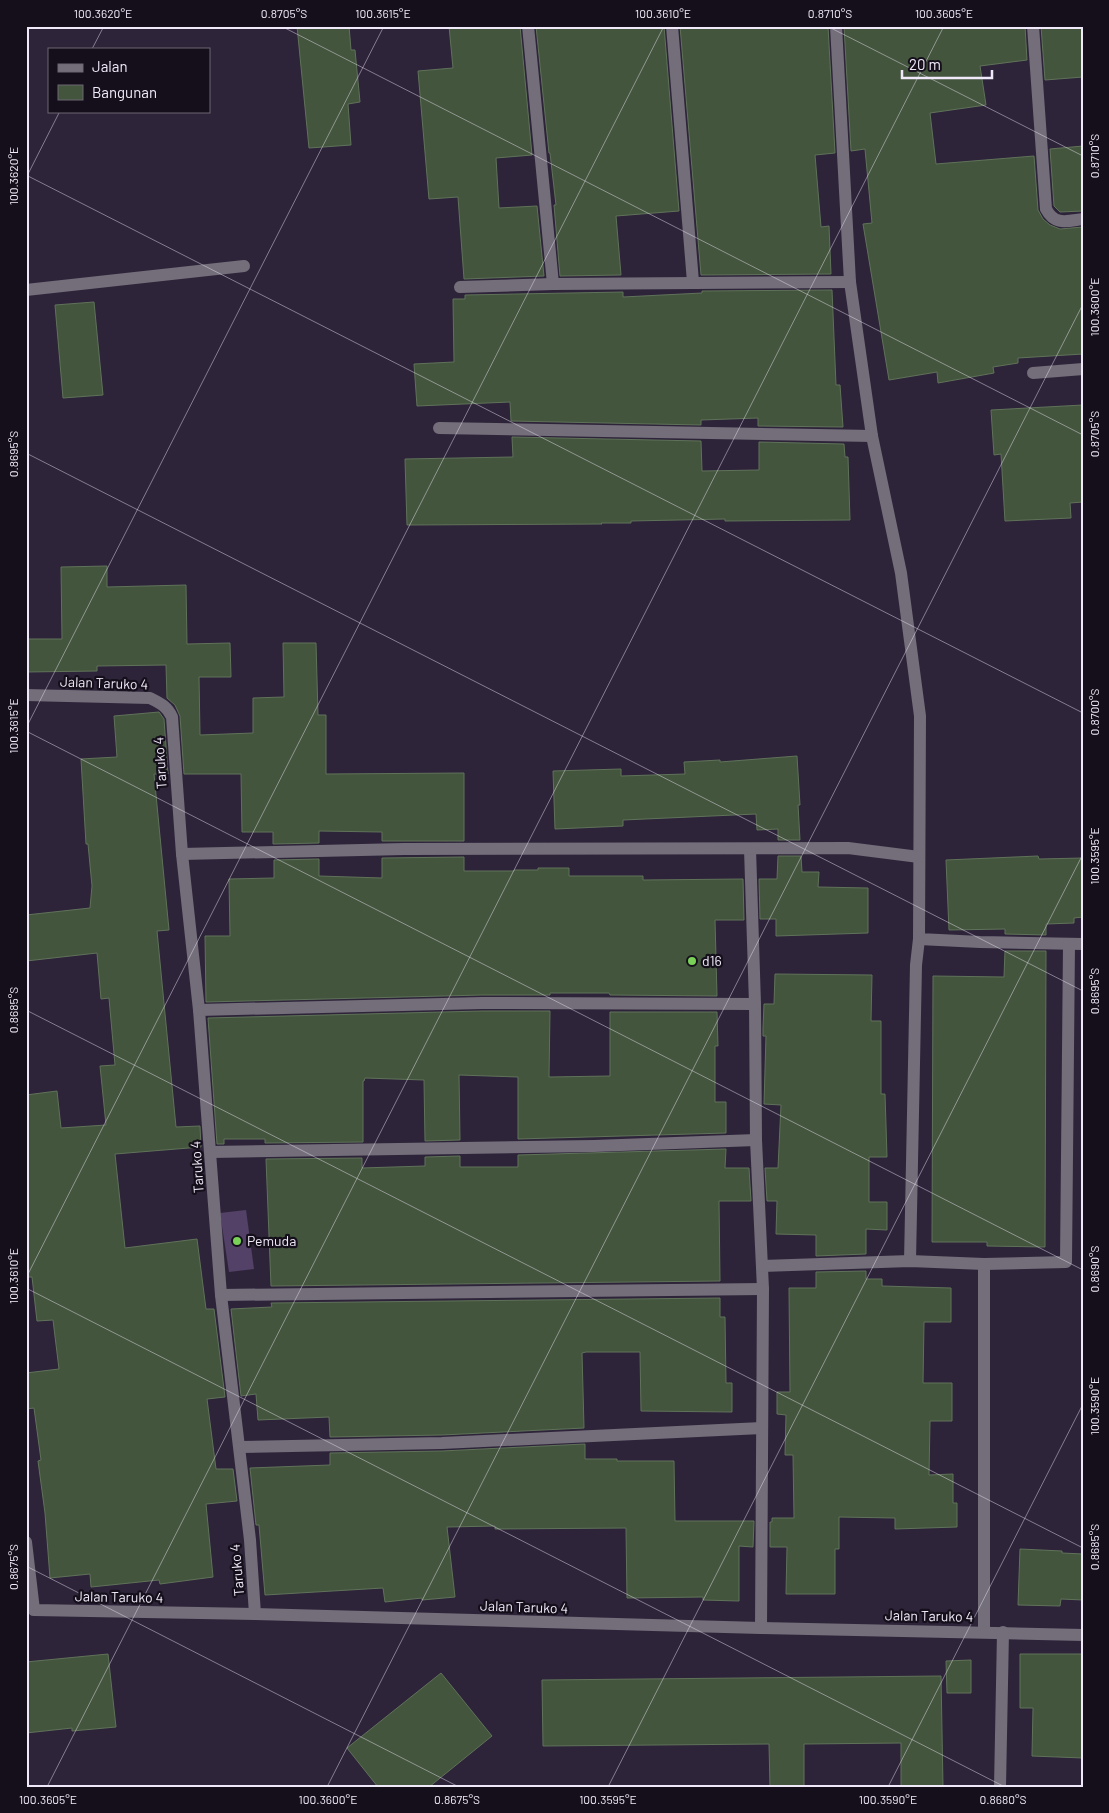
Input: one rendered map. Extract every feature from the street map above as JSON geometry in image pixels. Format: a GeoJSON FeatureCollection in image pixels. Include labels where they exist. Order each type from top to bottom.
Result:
{"type":"FeatureCollection","features":[{"type":"Feature","properties":{"kind":"street"},"geometry":{"type":"LineString","coordinates":[[528,26],[552,284]]}},
{"type":"Feature","properties":{"kind":"street"},"geometry":{"type":"LineString","coordinates":[[672,26],[693,282]]}},
{"type":"Feature","properties":{"kind":"street"},"geometry":{"type":"LineString","coordinates":[[836,26],[850,282],[872,436],[901,574],[920,716],[918,939],[910,1260]]}},
{"type":"Feature","properties":{"kind":"street"},"geometry":{"type":"LineString","coordinates":[[1033,26],[1046,208],[1050,216],[1056,220],[1063,221],[1083,218]]}},
{"type":"Feature","properties":{"kind":"street"},"geometry":{"type":"LineString","coordinates":[[26,290],[244,266]]}},
{"type":"Feature","properties":{"kind":"street"},"geometry":{"type":"LineString","coordinates":[[460,287],[693,282],[850,282]]}},
{"type":"Feature","properties":{"kind":"street"},"geometry":{"type":"LineString","coordinates":[[1033,373],[1083,369]]}},
{"type":"Feature","properties":{"kind":"street"},"geometry":{"type":"LineString","coordinates":[[439,428],[872,436]]}},
{"type":"Feature","properties":{"kind":"street","name":"Jalan Taruko 4"},"geometry":{"type":"LineString","coordinates":[[26,695],[150,698],[164,705],[172,717]]}},
{"type":"Feature","properties":{"kind":"street","name":"Taruko 4"},"geometry":{"type":"LineString","coordinates":[[172,717],[182,854],[199,1010],[221,1296],[240,1447],[255,1614]]}},
{"type":"Feature","properties":{"kind":"street"},"geometry":{"type":"LineString","coordinates":[[182,854],[404,849],[848,848],[919,857]]}},
{"type":"Feature","properties":{"kind":"street"},"geometry":{"type":"LineString","coordinates":[[750,849],[756,1140],[763,1288],[761,1628]]}},
{"type":"Feature","properties":{"kind":"street"},"geometry":{"type":"LineString","coordinates":[[918,939],[1083,944]]}},
{"type":"Feature","properties":{"kind":"street"},"geometry":{"type":"LineString","coordinates":[[762,1266],[910,1260],[984,1264],[1066,1262],[1069,944]]}},
{"type":"Feature","properties":{"kind":"street"},"geometry":{"type":"LineString","coordinates":[[199,1010],[482,1003],[754,1004]]}},
{"type":"Feature","properties":{"kind":"street"},"geometry":{"type":"LineString","coordinates":[[211,1152],[594,1146],[756,1140]]}},
{"type":"Feature","properties":{"kind":"street"},"geometry":{"type":"LineString","coordinates":[[984,1264],[984,1632]]}},
{"type":"Feature","properties":{"kind":"street"},"geometry":{"type":"LineString","coordinates":[[221,1296],[763,1288]]}},
{"type":"Feature","properties":{"kind":"street"},"geometry":{"type":"LineString","coordinates":[[240,1447],[442,1443],[762,1428]]}},
{"type":"Feature","properties":{"kind":"street","name":"Jalan Taruko 4"},"geometry":{"type":"LineString","coordinates":[[26,1542],[30,1610],[1083,1635]]}},
{"type":"Feature","properties":{"kind":"street"},"geometry":{"type":"LineString","coordinates":[[1000,1787],[1003,1632]]}},
{"type":"Feature","properties":{"kind":"shaded area","name":"Pemuda"},"geometry":{"type":"Polygon","coordinates":[[[246,1210],[254,1269],[229,1272],[220,1213],[246,1210]]]}},
{"type":"Feature","properties":{"kind":"building"},"geometry":{"type":"Polygon","coordinates":[[[297,26],[349,26],[351,50],[355,50],[360,102],[348,104],[351,145],[309,148],[297,26]]]}},
{"type":"Feature","properties":{"kind":"building"},"geometry":{"type":"Polygon","coordinates":[[[449,26],[520,26],[532,155],[496,158],[499,208],[537,206],[544,276],[464,279],[458,197],[429,199],[418,71],[453,68],[449,26]]]}},
{"type":"Feature","properties":{"kind":"building"},"geometry":{"type":"Polygon","coordinates":[[[536,26],[664,26],[679,211],[616,216],[621,275],[560,276],[554,205],[556,205],[536,26]]]}},
{"type":"Feature","properties":{"kind":"building"},"geometry":{"type":"Polygon","coordinates":[[[680,26],[828,26],[835,153],[815,155],[821,227],[829,226],[831,274],[701,275],[680,26]]]}},
{"type":"Feature","properties":{"kind":"building"},"geometry":{"type":"Polygon","coordinates":[[[844,26],[1025,26],[1027,60],[980,66],[986,105],[930,113],[936,164],[1034,156],[1038,210],[1043,219],[1050,225],[1060,229],[1083,227],[1083,354],[1018,358],[1018,363],[993,367],[994,373],[938,383],[937,372],[889,380],[863,224],[872,223],[865,149],[851,151],[844,26]]]}},
{"type":"Feature","properties":{"kind":"building"},"geometry":{"type":"Polygon","coordinates":[[[1041,26],[1083,26],[1083,77],[1045,80],[1041,26]]]}},
{"type":"Feature","properties":{"kind":"building"},"geometry":{"type":"Polygon","coordinates":[[[1083,146],[1083,211],[1060,212],[1054,206],[1050,149],[1083,146]]]}},
{"type":"Feature","properties":{"kind":"building"},"geometry":{"type":"Polygon","coordinates":[[[832,290],[836,385],[840,385],[843,427],[758,426],[758,418],[701,420],[701,425],[511,421],[510,402],[417,406],[414,364],[454,362],[453,299],[465,299],[465,295],[623,292],[623,297],[702,293],[702,291],[832,290]]]}},
{"type":"Feature","properties":{"kind":"building"},"geometry":{"type":"Polygon","coordinates":[[[94,302],[103,395],[63,398],[55,305],[94,302]]]}},
{"type":"Feature","properties":{"kind":"building"},"geometry":{"type":"Polygon","coordinates":[[[1083,405],[1083,502],[1070,503],[1071,518],[1005,521],[1001,454],[994,455],[991,410],[1083,405]]]}},
{"type":"Feature","properties":{"kind":"building"},"geometry":{"type":"Polygon","coordinates":[[[512,437],[701,441],[702,471],[759,470],[759,442],[844,444],[845,457],[848,457],[850,520],[725,521],[725,519],[631,521],[631,523],[602,524],[407,525],[405,459],[513,457],[512,437]]]}},
{"type":"Feature","properties":{"kind":"building"},"geometry":{"type":"Polygon","coordinates":[[[107,566],[107,587],[186,585],[187,644],[230,643],[231,677],[199,677],[200,735],[253,733],[253,698],[284,697],[283,643],[316,643],[318,715],[326,715],[326,774],[464,773],[464,841],[382,841],[382,832],[319,831],[319,843],[273,844],[273,832],[242,832],[241,774],[184,774],[180,716],[175,705],[167,698],[166,665],[97,666],[97,671],[26,672],[26,639],[62,639],[61,567],[107,566]]]}},
{"type":"Feature","properties":{"kind":"building"},"geometry":{"type":"Polygon","coordinates":[[[159,712],[164,719],[168,774],[154,774],[169,930],[157,931],[176,1127],[200,1126],[201,1147],[115,1154],[125,1248],[197,1239],[206,1309],[214,1309],[225,1397],[207,1399],[216,1469],[233,1469],[237,1501],[206,1504],[213,1577],[160,1584],[159,1580],[91,1587],[90,1574],[50,1578],[45,1513],[38,1461],[41,1460],[34,1408],[26,1409],[26,1373],[59,1369],[53,1320],[37,1321],[32,1277],[26,1277],[26,1095],[57,1091],[61,1128],[106,1125],[100,1066],[115,1065],[109,998],[101,999],[97,953],[26,961],[26,915],[90,908],[92,886],[88,844],[86,844],[81,759],[117,757],[114,716],[159,712]]]}},
{"type":"Feature","properties":{"kind":"building"},"geometry":{"type":"Polygon","coordinates":[[[797,756],[800,840],[778,840],[778,829],[757,830],[756,814],[623,820],[623,826],[555,829],[553,771],[621,769],[621,776],[685,774],[684,762],[720,760],[720,762],[797,756]]]}},
{"type":"Feature","properties":{"kind":"building"},"geometry":{"type":"Polygon","coordinates":[[[778,856],[801,856],[802,872],[819,872],[818,887],[868,888],[868,933],[776,936],[776,919],[760,919],[759,879],[777,879],[778,856]]]}},
{"type":"Feature","properties":{"kind":"building"},"geometry":{"type":"Polygon","coordinates":[[[1038,856],[1039,859],[1083,858],[1083,917],[1074,918],[1074,923],[1046,924],[1046,935],[1005,934],[1005,929],[949,930],[946,860],[1038,856]]]}},
{"type":"Feature","properties":{"kind":"building"},"geometry":{"type":"Polygon","coordinates":[[[464,857],[464,871],[569,868],[569,876],[643,876],[643,880],[743,879],[744,920],[715,920],[717,996],[550,993],[550,995],[206,1002],[205,936],[230,936],[229,879],[274,878],[274,860],[319,859],[319,876],[382,878],[382,858],[464,857]]]}},
{"type":"Feature","properties":{"kind":"building"},"geometry":{"type":"Polygon","coordinates":[[[1005,951],[1046,951],[1045,1247],[987,1246],[987,1242],[932,1242],[933,976],[1004,977],[1005,951]]]}},
{"type":"Feature","properties":{"kind":"building"},"geometry":{"type":"Polygon","coordinates":[[[775,974],[872,975],[871,1021],[881,1021],[881,1094],[885,1094],[887,1157],[869,1157],[869,1202],[887,1202],[887,1230],[866,1229],[866,1254],[816,1256],[816,1235],[776,1234],[777,1201],[767,1201],[765,1168],[778,1168],[781,1105],[764,1104],[766,1036],[763,1036],[764,1004],[774,1004],[775,974]]]}},
{"type":"Feature","properties":{"kind":"building"},"geometry":{"type":"Polygon","coordinates":[[[550,1011],[549,1077],[610,1076],[610,1012],[717,1012],[718,1046],[715,1046],[715,1102],[726,1102],[726,1133],[518,1139],[518,1077],[459,1075],[460,1140],[425,1141],[424,1080],[365,1078],[363,1081],[363,1142],[265,1143],[265,1139],[224,1139],[224,1144],[217,1144],[208,1018],[550,1011]]]}},
{"type":"Feature","properties":{"kind":"building"},"geometry":{"type":"Polygon","coordinates":[[[726,1149],[725,1168],[749,1168],[751,1201],[719,1201],[720,1281],[271,1286],[266,1159],[362,1158],[362,1168],[425,1166],[425,1157],[460,1156],[460,1167],[518,1167],[518,1155],[726,1149]]]}},
{"type":"Feature","properties":{"kind":"building"},"geometry":{"type":"Polygon","coordinates":[[[866,1271],[866,1279],[882,1279],[882,1286],[951,1288],[951,1322],[924,1322],[923,1383],[952,1383],[952,1421],[930,1421],[929,1475],[953,1474],[953,1503],[957,1503],[957,1527],[895,1529],[895,1518],[839,1517],[839,1549],[835,1549],[835,1594],[786,1594],[787,1547],[770,1547],[770,1522],[772,1522],[772,1518],[794,1518],[793,1455],[785,1455],[786,1415],[777,1414],[777,1392],[790,1392],[789,1288],[816,1288],[816,1272],[866,1271]]]}},
{"type":"Feature","properties":{"kind":"building"},"geometry":{"type":"Polygon","coordinates":[[[720,1298],[720,1317],[725,1317],[726,1383],[732,1383],[732,1412],[641,1411],[640,1352],[586,1352],[582,1353],[584,1428],[442,1435],[330,1437],[329,1417],[258,1420],[256,1394],[241,1396],[231,1309],[272,1307],[271,1303],[720,1298]]]}},
{"type":"Feature","properties":{"kind":"building"},"geometry":{"type":"Polygon","coordinates":[[[585,1444],[585,1459],[674,1461],[675,1521],[754,1521],[753,1547],[739,1546],[739,1601],[703,1600],[703,1597],[627,1598],[626,1528],[495,1529],[495,1526],[447,1527],[455,1597],[385,1602],[383,1588],[265,1595],[259,1525],[256,1525],[250,1468],[330,1465],[330,1453],[442,1451],[585,1444]]]}},
{"type":"Feature","properties":{"kind":"building"},"geometry":{"type":"Polygon","coordinates":[[[1020,1549],[1083,1554],[1083,1600],[1061,1599],[1060,1606],[1018,1605],[1020,1549]]]}},
{"type":"Feature","properties":{"kind":"building"},"geometry":{"type":"Polygon","coordinates":[[[108,1654],[116,1727],[72,1731],[72,1728],[26,1733],[26,1662],[108,1654]]]}},
{"type":"Feature","properties":{"kind":"building"},"geometry":{"type":"Polygon","coordinates":[[[1020,1654],[1083,1654],[1083,1758],[1032,1756],[1033,1708],[1020,1708],[1020,1654]]]}},
{"type":"Feature","properties":{"kind":"building"},"geometry":{"type":"Polygon","coordinates":[[[971,1660],[971,1693],[947,1693],[946,1661],[971,1660]]]}},
{"type":"Feature","properties":{"kind":"building"},"geometry":{"type":"Polygon","coordinates":[[[441,1673],[492,1736],[429,1787],[378,1787],[347,1748],[441,1673]]]}},
{"type":"Feature","properties":{"kind":"building"},"geometry":{"type":"Polygon","coordinates":[[[941,1676],[943,1787],[901,1787],[901,1743],[804,1744],[804,1787],[770,1787],[769,1744],[543,1746],[542,1680],[941,1676]]]}},
{"type":"Feature","properties":{"kind":"place","name":"d16"},"geometry":{"type":"Point","coordinates":[692,961]}},
{"type":"Feature","properties":{"kind":"place","name":"Pemuda"},"geometry":{"type":"Point","coordinates":[237,1241]}}]}
